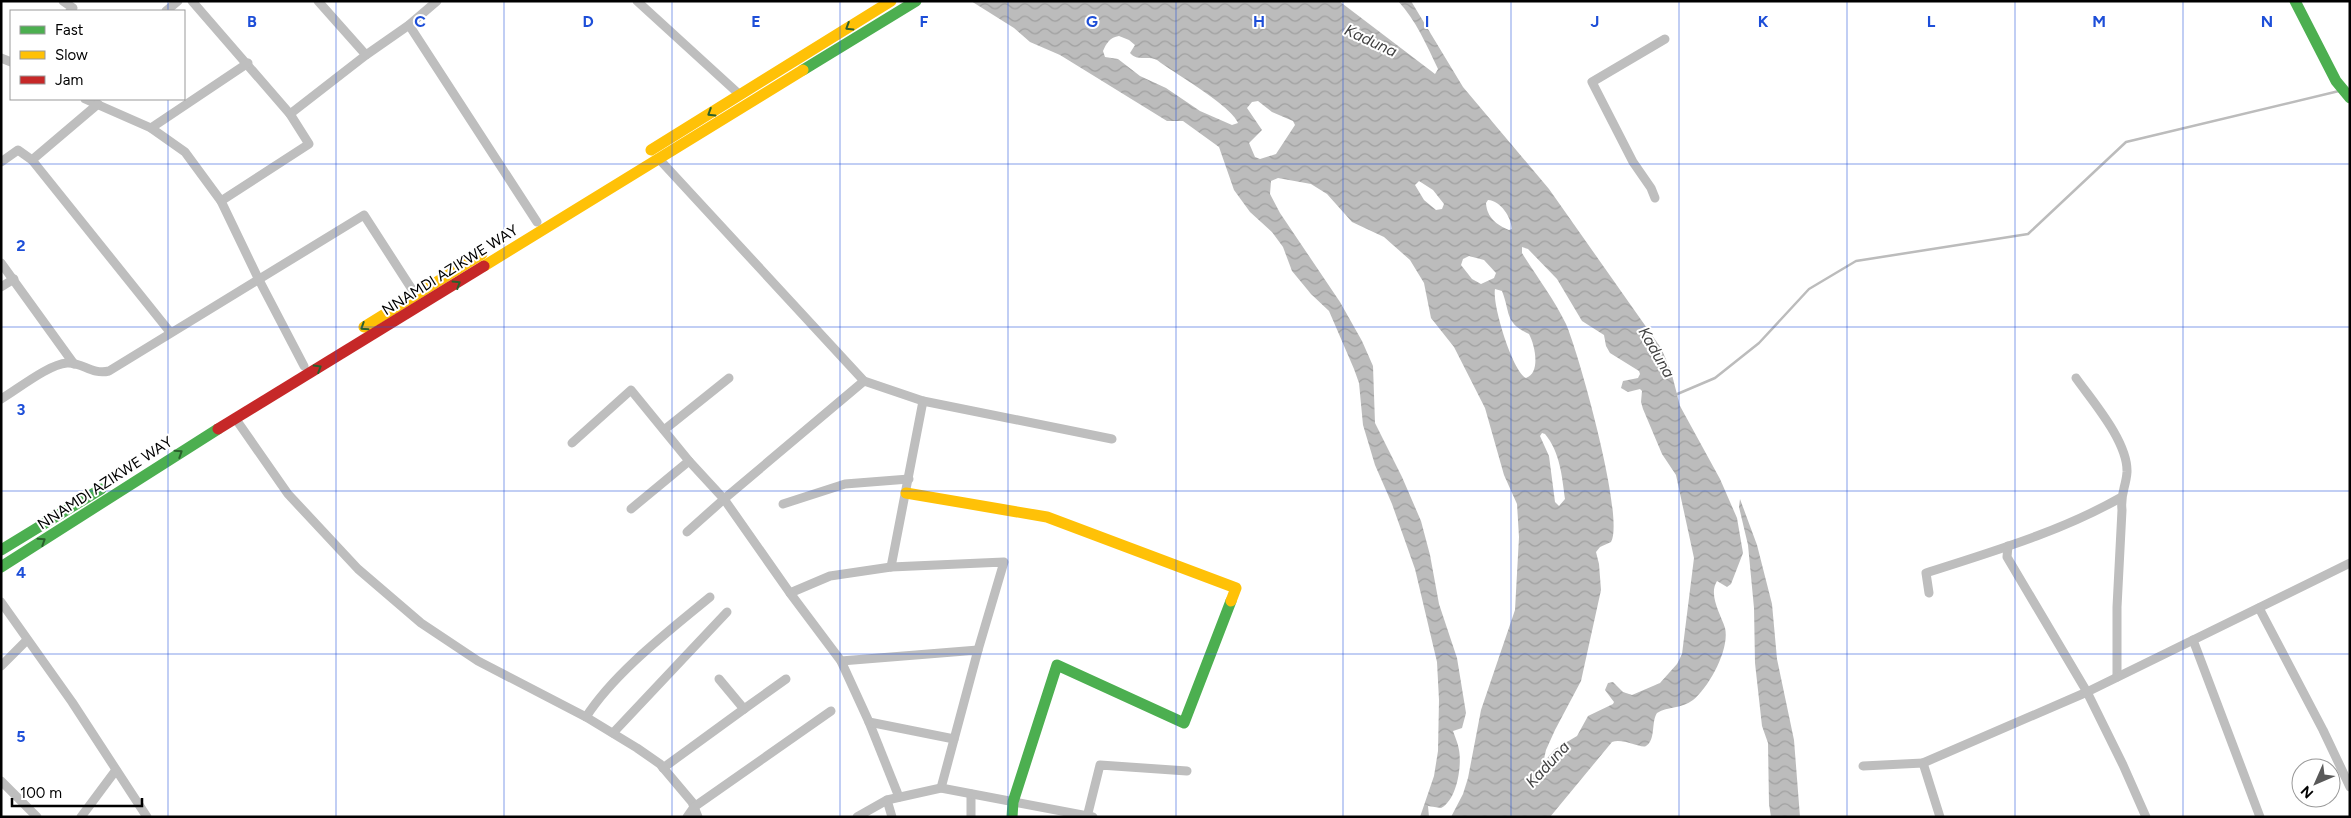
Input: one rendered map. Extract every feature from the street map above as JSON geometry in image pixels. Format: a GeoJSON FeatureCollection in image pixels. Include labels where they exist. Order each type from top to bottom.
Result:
{"type":"FeatureCollection","features":[{"type":"Feature","properties":{"kind":"main road","name":"NNAMDI AZIKWE WAY"},"geometry":{"type":"LineString","coordinates":[[1,550],[304,366],[415,294],[537,222],[890,1]]}},
{"type":"Feature","properties":{"kind":"main road","name":"NNAMDI AZIKWE WAY"},"geometry":{"type":"LineString","coordinates":[[1,567],[235,418],[916,1]]}},
{"type":"Feature","properties":{"kind":"main road"},"geometry":{"type":"LineString","coordinates":[[2295,1],[2336,81],[2350,98]]}},
{"type":"Feature","properties":{"kind":"main road"},"geometry":{"type":"LineString","coordinates":[[906,493],[1047,516],[1236,588],[1184,723],[1057,665],[1013,802],[1012,817]]}},
{"type":"Feature","properties":{"kind":"street"},"geometry":{"type":"LineString","coordinates":[[63,1],[74,7]]}},
{"type":"Feature","properties":{"kind":"street"},"geometry":{"type":"LineString","coordinates":[[167,10],[178,1]]}},
{"type":"Feature","properties":{"kind":"street"},"geometry":{"type":"LineString","coordinates":[[192,1],[248,63],[290,114],[309,144],[221,201]]}},
{"type":"Feature","properties":{"kind":"street"},"geometry":{"type":"LineString","coordinates":[[318,1],[366,54]]}},
{"type":"Feature","properties":{"kind":"street"},"geometry":{"type":"LineString","coordinates":[[290,114],[366,54],[410,25],[437,1]]}},
{"type":"Feature","properties":{"kind":"street"},"geometry":{"type":"LineString","coordinates":[[637,1],[740,94]]}},
{"type":"Feature","properties":{"kind":"street"},"geometry":{"type":"LineString","coordinates":[[410,25],[537,222]]}},
{"type":"Feature","properties":{"kind":"street"},"geometry":{"type":"LineString","coordinates":[[1655,198],[1651,188],[1633,162],[1592,82],[1665,39]]}},
{"type":"Feature","properties":{"kind":"street"},"geometry":{"type":"LineString","coordinates":[[151,128],[248,63]]}},
{"type":"Feature","properties":{"kind":"street"},"geometry":{"type":"LineString","coordinates":[[88,100],[151,128],[185,152],[221,201],[258,278],[304,366]]}},
{"type":"Feature","properties":{"kind":"street"},"geometry":{"type":"LineString","coordinates":[[32,160],[98,104]]}},
{"type":"Feature","properties":{"kind":"street"},"geometry":{"type":"LineString","coordinates":[[1,162],[18,150],[32,160],[170,332]]}},
{"type":"Feature","properties":{"kind":"street"},"geometry":{"type":"LineString","coordinates":[[659,159],[864,381],[923,401],[1112,439]]}},
{"type":"Feature","properties":{"kind":"street"},"geometry":{"type":"LineString","coordinates":[[1,399],[56,366],[74,364],[94,372],[109,371],[258,278],[364,215],[415,294]]}},
{"type":"Feature","properties":{"kind":"street"},"geometry":{"type":"LineString","coordinates":[[1,263],[74,364]]}},
{"type":"Feature","properties":{"kind":"street"},"geometry":{"type":"LineString","coordinates":[[1,287],[14,279]]}},
{"type":"Feature","properties":{"kind":"street"},"geometry":{"type":"LineString","coordinates":[[664,430],[729,378]]}},
{"type":"Feature","properties":{"kind":"street"},"geometry":{"type":"LineString","coordinates":[[2076,378],[2123,448],[2127,473],[2120,498],[2122,510],[2117,607],[2117,677]]}},
{"type":"Feature","properties":{"kind":"street"},"geometry":{"type":"LineString","coordinates":[[687,532],[864,381]]}},
{"type":"Feature","properties":{"kind":"street"},"geometry":{"type":"LineString","coordinates":[[572,443],[631,390],[689,461],[724,500],[841,661],[869,722],[899,797]]}},
{"type":"Feature","properties":{"kind":"street"},"geometry":{"type":"LineString","coordinates":[[891,568],[923,401]]}},
{"type":"Feature","properties":{"kind":"street"},"geometry":{"type":"LineString","coordinates":[[235,418],[288,494],[358,569],[421,623],[478,661],[586,718],[637,748],[663,768],[694,807],[698,817]]}},
{"type":"Feature","properties":{"kind":"street"},"geometry":{"type":"LineString","coordinates":[[631,509],[689,461]]}},
{"type":"Feature","properties":{"kind":"street"},"geometry":{"type":"LineString","coordinates":[[783,504],[845,484],[909,479]]}},
{"type":"Feature","properties":{"kind":"street"},"geometry":{"type":"LineString","coordinates":[[1929,593],[1926,573],[2008,546],[2101,508],[2120,498]]}},
{"type":"Feature","properties":{"kind":"street"},"geometry":{"type":"LineString","coordinates":[[2008,546],[2007,558],[2086,692],[2146,817]]}},
{"type":"Feature","properties":{"kind":"street"},"geometry":{"type":"LineString","coordinates":[[790,593],[830,576],[891,568],[1004,562],[941,788]]}},
{"type":"Feature","properties":{"kind":"street"},"geometry":{"type":"LineString","coordinates":[[1863,766],[1923,763],[2086,692],[2350,563]]}},
{"type":"Feature","properties":{"kind":"street"},"geometry":{"type":"LineString","coordinates":[[586,718],[600,696],[710,596]]}},
{"type":"Feature","properties":{"kind":"street"},"geometry":{"type":"LineString","coordinates":[[1,602],[72,702],[147,817]]}},
{"type":"Feature","properties":{"kind":"street"},"geometry":{"type":"LineString","coordinates":[[2259,608],[2323,730],[2350,787]]}},
{"type":"Feature","properties":{"kind":"street"},"geometry":{"type":"LineString","coordinates":[[613,733],[727,612]]}},
{"type":"Feature","properties":{"kind":"street"},"geometry":{"type":"LineString","coordinates":[[1,666],[27,640]]}},
{"type":"Feature","properties":{"kind":"street"},"geometry":{"type":"LineString","coordinates":[[2193,640],[2260,817]]}},
{"type":"Feature","properties":{"kind":"street"},"geometry":{"type":"LineString","coordinates":[[841,661],[978,650]]}},
{"type":"Feature","properties":{"kind":"street"},"geometry":{"type":"LineString","coordinates":[[663,768],[786,679]]}},
{"type":"Feature","properties":{"kind":"street"},"geometry":{"type":"LineString","coordinates":[[719,680],[744,709]]}},
{"type":"Feature","properties":{"kind":"street"},"geometry":{"type":"LineString","coordinates":[[687,817],[694,807],[831,711]]}},
{"type":"Feature","properties":{"kind":"street"},"geometry":{"type":"LineString","coordinates":[[869,722],[954,739]]}},
{"type":"Feature","properties":{"kind":"street"},"geometry":{"type":"LineString","coordinates":[[1923,763],[1940,817]]}},
{"type":"Feature","properties":{"kind":"street"},"geometry":{"type":"LineString","coordinates":[[857,817],[887,800],[941,788],[1089,816],[1100,765],[1187,771]]}},
{"type":"Feature","properties":{"kind":"street"},"geometry":{"type":"LineString","coordinates":[[81,817],[116,770]]}},
{"type":"Feature","properties":{"kind":"street"},"geometry":{"type":"LineString","coordinates":[[1,781],[37,817]]}},
{"type":"Feature","properties":{"kind":"street"},"geometry":{"type":"LineString","coordinates":[[970,794],[971,817]]}},
{"type":"Feature","properties":{"kind":"street"},"geometry":{"type":"LineString","coordinates":[[887,800],[892,817]]}},
{"type":"Feature","properties":{"kind":"water","name":"Kaduna"},"geometry":{"type":"Polygon","coordinates":[[[971,1],[1339,1],[1435,74],[1438,69],[1425,42],[1416,25],[1398,1],[1411,1],[1463,87],[1549,189],[1661,348],[1671,371],[1680,406],[1720,479],[1737,518],[1743,553],[1731,584],[1727,587],[1717,581],[1714,592],[1726,637],[1721,657],[1711,677],[1693,700],[1684,705],[1657,713],[1651,740],[1646,746],[1622,741],[1612,742],[1550,817],[1451,817],[1463,794],[1468,778],[1481,710],[1515,610],[1519,537],[1517,504],[1504,475],[1485,408],[1454,347],[1431,318],[1424,283],[1410,260],[1384,237],[1352,222],[1327,194],[1311,184],[1278,178],[1271,181],[1270,194],[1280,213],[1340,302],[1362,341],[1373,366],[1375,423],[1421,521],[1430,555],[1439,604],[1457,658],[1466,713],[1462,728],[1453,731],[1460,757],[1457,782],[1451,798],[1446,804],[1441,808],[1428,806],[1429,817],[1420,817],[1434,776],[1438,751],[1439,700],[1437,662],[1415,569],[1392,504],[1375,465],[1363,425],[1359,383],[1329,311],[1311,294],[1292,271],[1283,247],[1272,232],[1250,212],[1234,190],[1219,147],[1183,121],[1167,121],[1060,55],[1030,42],[1014,28],[971,1]],[[1119,36],[1107,43],[1103,51],[1105,57],[1118,59],[1140,76],[1166,88],[1200,111],[1232,125],[1238,123],[1214,99],[1157,60],[1133,56],[1130,53],[1135,45],[1129,40],[1119,36]],[[1258,101],[1252,102],[1247,108],[1262,130],[1249,143],[1255,157],[1260,159],[1276,154],[1295,125],[1293,121],[1272,112],[1258,101]],[[1419,181],[1415,185],[1424,200],[1436,210],[1442,209],[1444,204],[1433,190],[1419,181]],[[1488,200],[1486,203],[1488,213],[1500,226],[1509,230],[1512,229],[1510,220],[1501,206],[1488,200]],[[1522,247],[1522,253],[1566,324],[1590,400],[1606,470],[1614,527],[1611,542],[1600,547],[1596,552],[1601,590],[1581,681],[1555,730],[1546,750],[1543,763],[1555,749],[1577,736],[1588,716],[1613,704],[1614,702],[1605,690],[1608,683],[1613,682],[1623,692],[1632,695],[1660,683],[1677,664],[1682,654],[1694,558],[1676,475],[1662,454],[1643,409],[1641,402],[1642,391],[1640,389],[1628,392],[1621,388],[1623,381],[1638,378],[1639,371],[1610,353],[1606,346],[1604,335],[1582,321],[1557,279],[1528,249],[1522,247]],[[1469,256],[1463,259],[1461,265],[1472,279],[1481,284],[1494,278],[1496,273],[1484,260],[1469,256]],[[1495,289],[1497,309],[1504,337],[1515,364],[1526,378],[1534,371],[1535,365],[1535,351],[1531,339],[1529,334],[1521,330],[1512,321],[1502,291],[1495,289]],[[1542,433],[1540,436],[1549,456],[1555,502],[1559,506],[1565,499],[1560,465],[1550,441],[1542,433]]]}},
{"type":"Feature","properties":{"kind":"water"},"geometry":{"type":"Polygon","coordinates":[[[1740,499],[1757,545],[1772,604],[1777,659],[1794,740],[1800,817],[1771,817],[1768,743],[1762,726],[1755,663],[1754,608],[1748,545],[1739,507],[1740,499]]]}},
{"type":"Feature","properties":{"kind":"waterway"},"geometry":{"type":"LineString","coordinates":[[1675,395],[1715,378],[1759,343],[1809,289],[1856,261],[2028,234],[2126,142],[2339,91]]}},
{"type":"Feature","properties":{"kind":"traffic: fast"},"geometry":{"type":"LineString","coordinates":[[803,70],[916,1]]}},
{"type":"Feature","properties":{"kind":"traffic: fast"},"geometry":{"type":"LineString","coordinates":[[2295,1],[2336,81],[2350,98]]}},
{"type":"Feature","properties":{"kind":"traffic: fast"},"geometry":{"type":"LineString","coordinates":[[1,567],[218,429]]}},
{"type":"Feature","properties":{"kind":"traffic: fast"},"geometry":{"type":"LineString","coordinates":[[1,550],[101,489]]}},
{"type":"Feature","properties":{"kind":"traffic: fast"},"geometry":{"type":"LineString","coordinates":[[1012,817],[1013,802],[1057,665],[1184,723],[1231,601]]}},
{"type":"Feature","properties":{"kind":"traffic: slow"},"geometry":{"type":"LineString","coordinates":[[651,150],[891,1]]}},
{"type":"Feature","properties":{"kind":"traffic: slow"},"geometry":{"type":"LineString","coordinates":[[484,266],[803,70]]}},
{"type":"Feature","properties":{"kind":"traffic: slow"},"geometry":{"type":"LineString","coordinates":[[364,327],[482,254]]}},
{"type":"Feature","properties":{"kind":"traffic: slow"},"geometry":{"type":"LineString","coordinates":[[906,493],[1047,517],[1236,588],[1231,601]]}},
{"type":"Feature","properties":{"kind":"traffic: jam"},"geometry":{"type":"LineString","coordinates":[[218,429],[484,266]]}}]}
